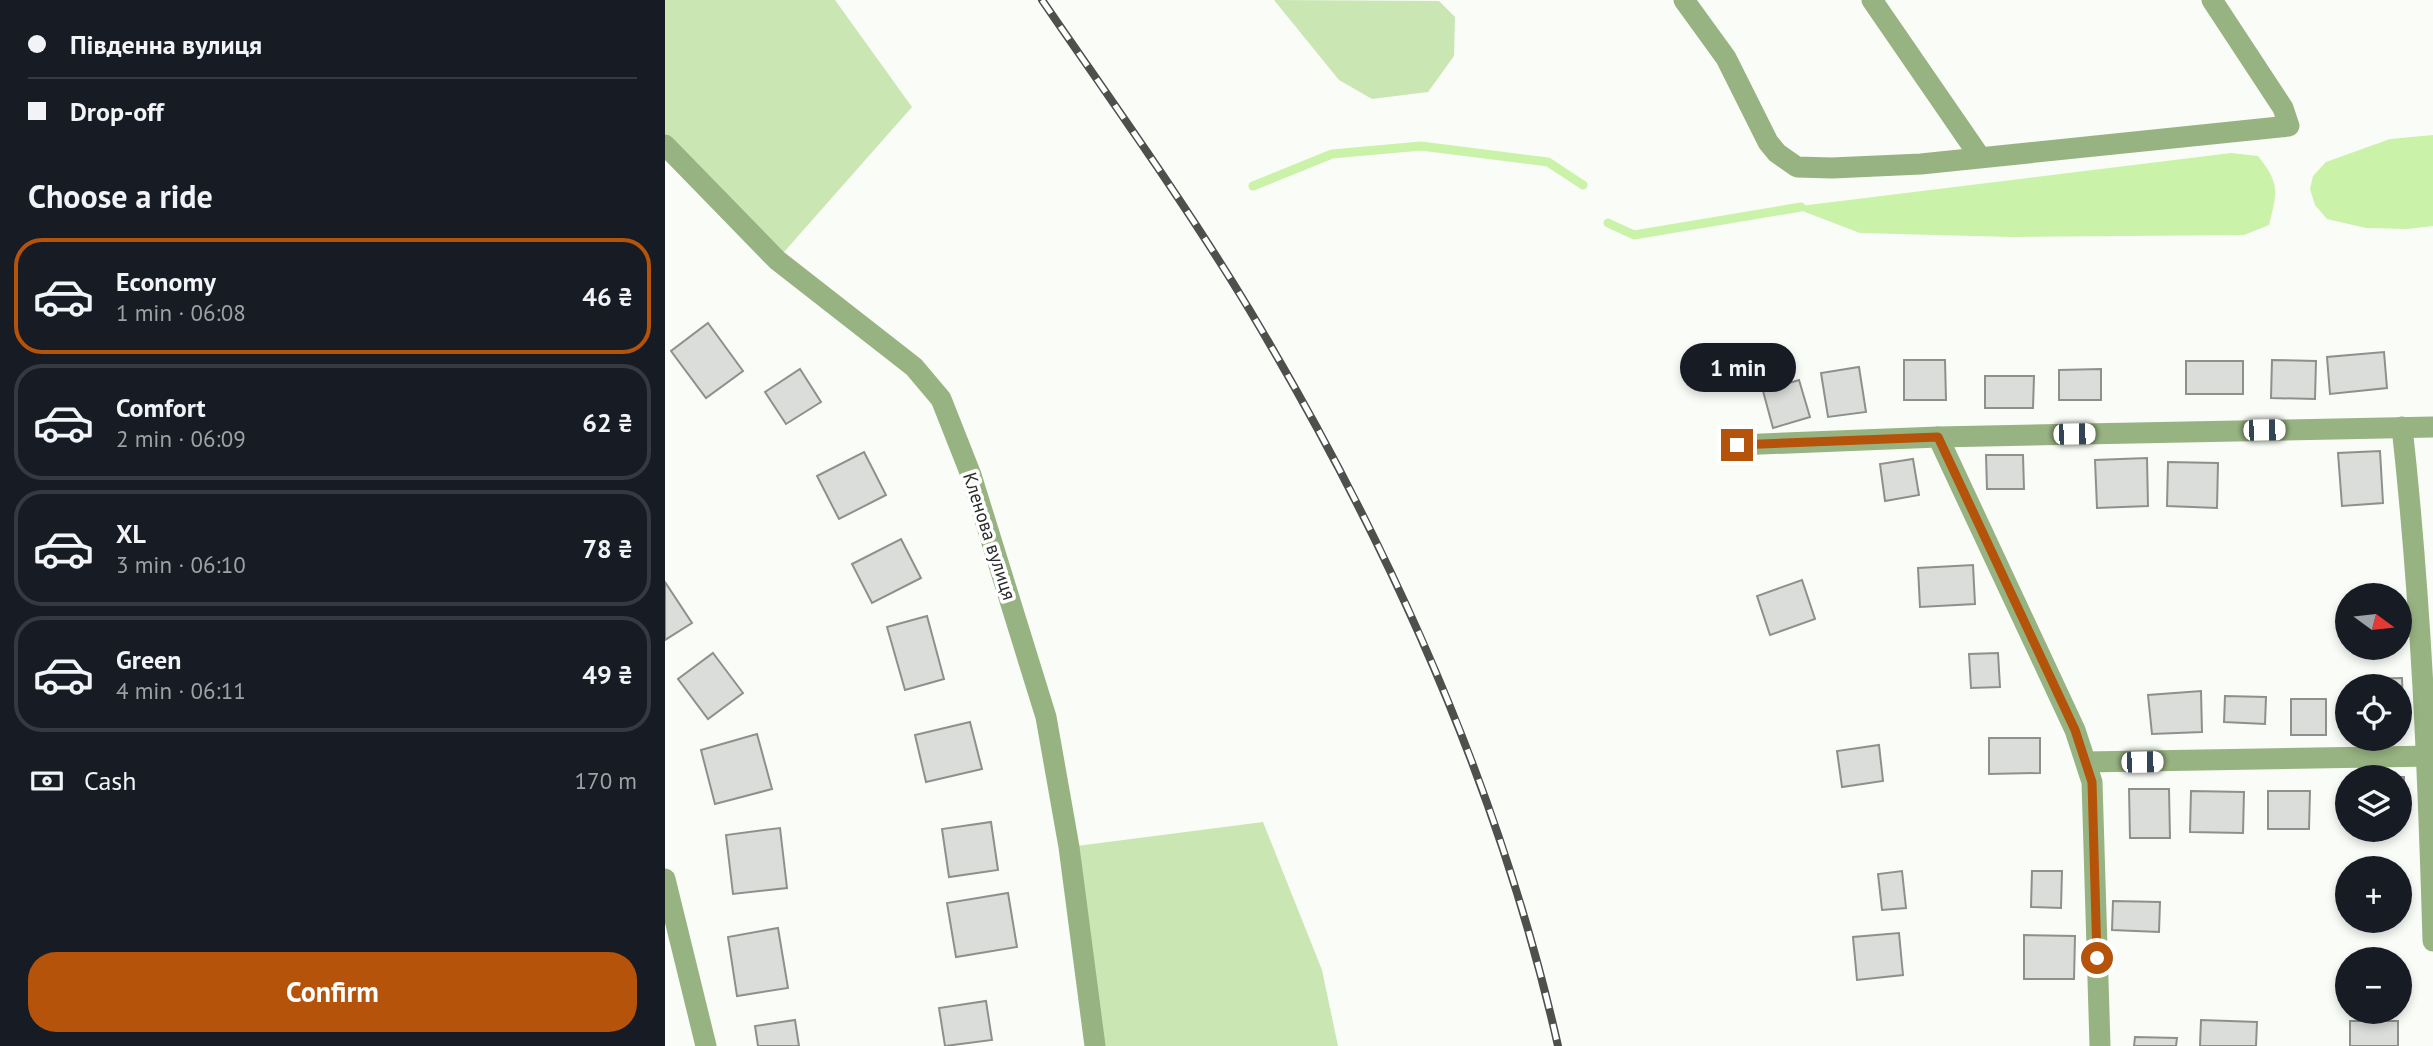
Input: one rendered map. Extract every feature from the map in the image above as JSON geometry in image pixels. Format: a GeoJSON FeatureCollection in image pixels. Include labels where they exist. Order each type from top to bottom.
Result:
{"type":"FeatureCollection","features":[{"type":"Feature","properties":{"kind":"street"},"geometry":{"type":"LineString","coordinates":[[1684,0],[1725,58],[1768,142],[1777,153],[1797,167],[1908,164],[2289,125],[2283,108],[2212,0]]}},
{"type":"Feature","properties":{"kind":"street"},"geometry":{"type":"LineString","coordinates":[[1872,0],[1980,157]]}},
{"type":"Feature","properties":{"kind":"street","name":"Кленова вулиця"},"geometry":{"type":"LineString","coordinates":[[665,145],[777,260],[914,367],[941,399],[971,475],[1047,718],[1069,847],[1095,1046]]}},
{"type":"Feature","properties":{"kind":"street"},"geometry":{"type":"LineString","coordinates":[[1737,445],[1938,437],[2433,427]]}},
{"type":"Feature","properties":{"kind":"street"},"geometry":{"type":"LineString","coordinates":[[2402,428],[2412,517],[2430,756],[2433,940]]}},
{"type":"Feature","properties":{"kind":"street"},"geometry":{"type":"LineString","coordinates":[[1938,437],[2075,730],[2092,782],[2100,1046]]}},
{"type":"Feature","properties":{"kind":"street"},"geometry":{"type":"LineString","coordinates":[[2086,762],[2430,756]]}},
{"type":"Feature","properties":{"kind":"street"},"geometry":{"type":"LineString","coordinates":[[665,879],[671,927],[706,1046]]}},
{"type":"Feature","properties":{"kind":"shaded area"},"geometry":{"type":"Polygon","coordinates":[[[665,0],[835,0],[912,107],[777,260],[665,145],[665,0]]]}},
{"type":"Feature","properties":{"kind":"shaded area"},"geometry":{"type":"Polygon","coordinates":[[[1274,0],[1439,1],[1455,17],[1454,56],[1428,92],[1372,99],[1339,80],[1274,0]]]}},
{"type":"Feature","properties":{"kind":"shaded area"},"geometry":{"type":"Polygon","coordinates":[[[2433,135],[2433,226],[2407,229],[2366,228],[2327,219],[2315,205],[2310,189],[2313,176],[2326,162],[2390,139],[2433,135]]]}},
{"type":"Feature","properties":{"kind":"shaded area"},"geometry":{"type":"Polygon","coordinates":[[[2231,153],[2258,156],[2274,182],[2275,196],[2269,225],[2244,235],[2012,237],[1860,233],[1792,207],[2231,153]]]}},
{"type":"Feature","properties":{"kind":"shaded area"},"geometry":{"type":"Polygon","coordinates":[[[1263,822],[1322,970],[1338,1046],[1095,1046],[1069,847],[1263,822]]]}},
{"type":"Feature","properties":{"kind":"building"},"geometry":{"type":"Polygon","coordinates":[[[708,323],[743,371],[706,398],[671,351],[708,323]]]}},
{"type":"Feature","properties":{"kind":"building"},"geometry":{"type":"Polygon","coordinates":[[[2384,352],[2387,388],[2330,394],[2327,357],[2384,352]]]}},
{"type":"Feature","properties":{"kind":"building"},"geometry":{"type":"Polygon","coordinates":[[[1904,360],[1945,360],[1946,400],[1904,400],[1904,360]]]}},
{"type":"Feature","properties":{"kind":"building"},"geometry":{"type":"Polygon","coordinates":[[[2272,360],[2316,361],[2315,399],[2271,398],[2272,360]]]}},
{"type":"Feature","properties":{"kind":"building"},"geometry":{"type":"Polygon","coordinates":[[[2186,361],[2243,361],[2243,394],[2186,394],[2186,361]]]}},
{"type":"Feature","properties":{"kind":"building"},"geometry":{"type":"Polygon","coordinates":[[[1859,367],[1866,412],[1828,417],[1821,373],[1859,367]]]}},
{"type":"Feature","properties":{"kind":"building"},"geometry":{"type":"Polygon","coordinates":[[[800,369],[821,402],[786,424],[765,392],[800,369]]]}},
{"type":"Feature","properties":{"kind":"building"},"geometry":{"type":"Polygon","coordinates":[[[2101,369],[2101,400],[2059,400],[2059,370],[2101,369]]]}},
{"type":"Feature","properties":{"kind":"building"},"geometry":{"type":"Polygon","coordinates":[[[1985,376],[2034,376],[2033,408],[1985,408],[1985,376]]]}},
{"type":"Feature","properties":{"kind":"building"},"geometry":{"type":"Polygon","coordinates":[[[1799,380],[1810,417],[1773,428],[1763,391],[1799,380]]]}},
{"type":"Feature","properties":{"kind":"building"},"geometry":{"type":"Polygon","coordinates":[[[2380,451],[2383,503],[2342,506],[2338,453],[2380,451]]]}},
{"type":"Feature","properties":{"kind":"building"},"geometry":{"type":"Polygon","coordinates":[[[864,452],[886,495],[839,519],[817,476],[864,452]]]}},
{"type":"Feature","properties":{"kind":"building"},"geometry":{"type":"Polygon","coordinates":[[[1986,455],[2023,455],[2024,489],[1987,489],[1986,455]]]}},
{"type":"Feature","properties":{"kind":"building"},"geometry":{"type":"Polygon","coordinates":[[[2147,458],[2148,506],[2097,508],[2095,460],[2147,458]]]}},
{"type":"Feature","properties":{"kind":"building"},"geometry":{"type":"Polygon","coordinates":[[[1913,459],[1919,495],[1885,501],[1880,464],[1913,459]]]}},
{"type":"Feature","properties":{"kind":"building"},"geometry":{"type":"Polygon","coordinates":[[[2168,462],[2218,463],[2217,508],[2167,506],[2168,462]]]}},
{"type":"Feature","properties":{"kind":"building"},"geometry":{"type":"Polygon","coordinates":[[[901,539],[921,578],[872,603],[852,564],[901,539]]]}},
{"type":"Feature","properties":{"kind":"building"},"geometry":{"type":"Polygon","coordinates":[[[1973,565],[1975,604],[1920,607],[1918,568],[1973,565]]]}},
{"type":"Feature","properties":{"kind":"building"},"geometry":{"type":"Polygon","coordinates":[[[1802,580],[1815,619],[1770,635],[1757,596],[1802,580]]]}},
{"type":"Feature","properties":{"kind":"building"},"geometry":{"type":"Polygon","coordinates":[[[665,582],[692,623],[665,640],[665,582]]]}},
{"type":"Feature","properties":{"kind":"building"},"geometry":{"type":"Polygon","coordinates":[[[927,616],[944,679],[905,690],[887,627],[927,616]]]}},
{"type":"Feature","properties":{"kind":"building"},"geometry":{"type":"Polygon","coordinates":[[[713,653],[743,693],[708,719],[678,679],[713,653]]]}},
{"type":"Feature","properties":{"kind":"building"},"geometry":{"type":"Polygon","coordinates":[[[1998,653],[2000,687],[1971,688],[1969,654],[1998,653]]]}},
{"type":"Feature","properties":{"kind":"building"},"geometry":{"type":"Polygon","coordinates":[[[2201,691],[2202,732],[2152,734],[2148,695],[2201,691]]]}},
{"type":"Feature","properties":{"kind":"building"},"geometry":{"type":"Polygon","coordinates":[[[2225,696],[2266,697],[2265,724],[2224,722],[2225,696]]]}},
{"type":"Feature","properties":{"kind":"building"},"geometry":{"type":"Polygon","coordinates":[[[2291,699],[2326,699],[2326,735],[2291,735],[2291,699]]]}},
{"type":"Feature","properties":{"kind":"building"},"geometry":{"type":"Polygon","coordinates":[[[970,722],[982,769],[926,782],[915,735],[970,722]]]}},
{"type":"Feature","properties":{"kind":"building"},"geometry":{"type":"Polygon","coordinates":[[[757,734],[772,789],[715,804],[701,750],[757,734]]]}},
{"type":"Feature","properties":{"kind":"building"},"geometry":{"type":"Polygon","coordinates":[[[1989,738],[2040,738],[2040,773],[1989,774],[1989,738]]]}},
{"type":"Feature","properties":{"kind":"building"},"geometry":{"type":"Polygon","coordinates":[[[1879,745],[1883,781],[1842,787],[1837,751],[1879,745]]]}},
{"type":"Feature","properties":{"kind":"building"},"geometry":{"type":"Polygon","coordinates":[[[2129,789],[2169,789],[2170,838],[2130,838],[2129,789]]]}},
{"type":"Feature","properties":{"kind":"building"},"geometry":{"type":"Polygon","coordinates":[[[2191,791],[2244,792],[2243,833],[2190,832],[2191,791]]]}},
{"type":"Feature","properties":{"kind":"building"},"geometry":{"type":"Polygon","coordinates":[[[2268,791],[2310,791],[2309,829],[2268,829],[2268,791]]]}},
{"type":"Feature","properties":{"kind":"building"},"geometry":{"type":"Polygon","coordinates":[[[991,822],[998,870],[949,877],[942,829],[991,822]]]}},
{"type":"Feature","properties":{"kind":"building"},"geometry":{"type":"Polygon","coordinates":[[[780,828],[787,888],[733,894],[726,835],[780,828]]]}},
{"type":"Feature","properties":{"kind":"building"},"geometry":{"type":"Polygon","coordinates":[[[1902,871],[1906,908],[1882,910],[1878,874],[1902,871]]]}},
{"type":"Feature","properties":{"kind":"building"},"geometry":{"type":"Polygon","coordinates":[[[2032,871],[2062,871],[2061,908],[2031,907],[2032,871]]]}},
{"type":"Feature","properties":{"kind":"building"},"geometry":{"type":"Polygon","coordinates":[[[1008,893],[1017,947],[956,957],[947,903],[1008,893]]]}},
{"type":"Feature","properties":{"kind":"building"},"geometry":{"type":"Polygon","coordinates":[[[2113,901],[2160,902],[2159,932],[2112,930],[2113,901]]]}},
{"type":"Feature","properties":{"kind":"building"},"geometry":{"type":"Polygon","coordinates":[[[778,928],[788,988],[737,996],[728,937],[778,928]]]}},
{"type":"Feature","properties":{"kind":"building"},"geometry":{"type":"Polygon","coordinates":[[[1899,933],[1903,975],[1857,980],[1853,937],[1899,933]]]}},
{"type":"Feature","properties":{"kind":"building"},"geometry":{"type":"Polygon","coordinates":[[[2024,935],[2075,936],[2074,979],[2024,979],[2024,935]]]}},
{"type":"Feature","properties":{"kind":"building"},"geometry":{"type":"Polygon","coordinates":[[[986,1001],[992,1040],[945,1046],[939,1008],[986,1001]]]}},
{"type":"Feature","properties":{"kind":"building"},"geometry":{"type":"Polygon","coordinates":[[[795,1020],[799,1046],[758,1046],[755,1026],[795,1020]]]}},
{"type":"Feature","properties":{"kind":"building"},"geometry":{"type":"Polygon","coordinates":[[[2201,1020],[2257,1022],[2256,1046],[2200,1046],[2201,1020]]]}},
{"type":"Feature","properties":{"kind":"building"},"geometry":{"type":"Polygon","coordinates":[[[2350,1024],[2398,1024],[2398,1046],[2350,1046],[2350,1024]]]}},
{"type":"Feature","properties":{"kind":"building"},"geometry":{"type":"Polygon","coordinates":[[[2135,1037],[2177,1038],[2176,1046],[2134,1046],[2135,1037]]]}},
{"type":"Feature","properties":{"kind":"waterway"},"geometry":{"type":"LineString","coordinates":[[1253,186],[1332,154],[1421,146],[1548,162],[1583,185]]}},
{"type":"Feature","properties":{"kind":"waterway"},"geometry":{"type":"LineString","coordinates":[[1608,223],[1634,235],[1801,207]]}},
{"type":"Feature","properties":{"kind":"railway"},"geometry":{"type":"LineString","coordinates":[[1042,0],[1225,269],[1299,396],[1392,574],[1471,758],[1504,853],[1558,1046]]}},
{"type":"Feature","properties":{"kind":"route"},"geometry":{"type":"LineString","coordinates":[[1737,445],[1938,437],[2011,587],[2075,730],[2092,782],[2097,958]]}}]}
